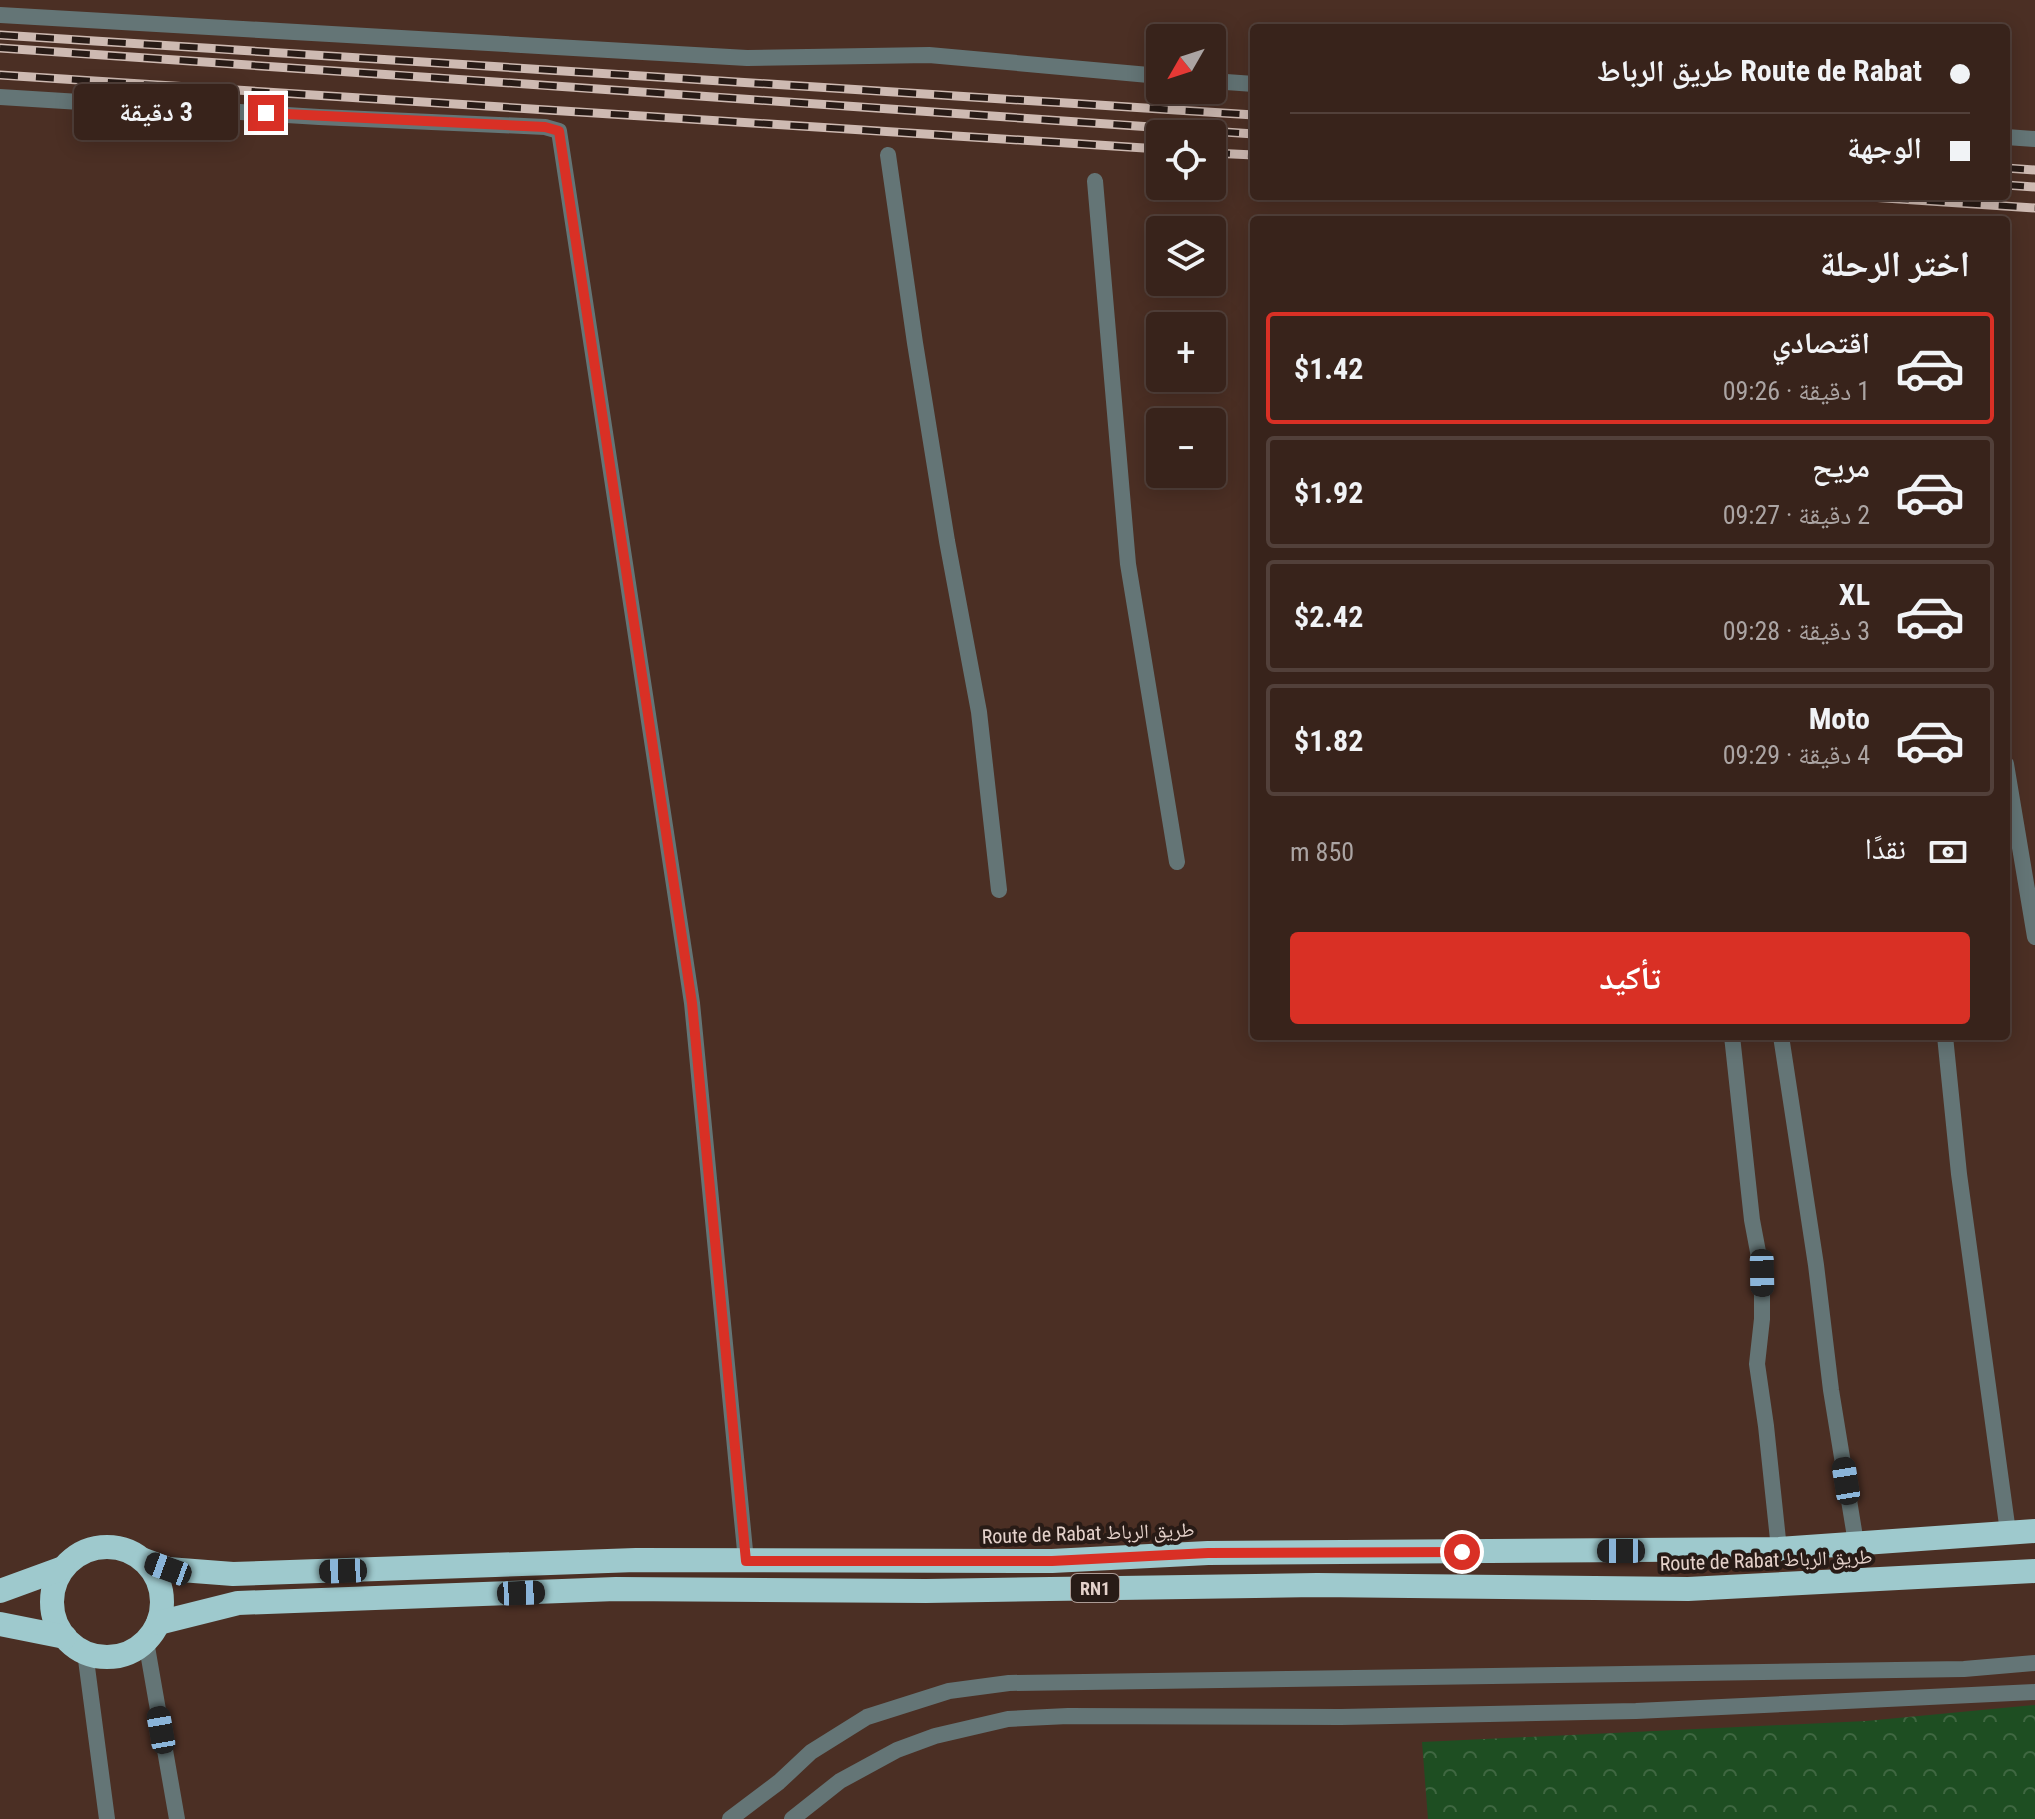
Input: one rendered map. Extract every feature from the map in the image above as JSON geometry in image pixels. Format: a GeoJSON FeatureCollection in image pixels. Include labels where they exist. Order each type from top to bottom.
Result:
{"type":"FeatureCollection","features":[{"type":"Feature","properties":{"kind":"highway","name":"Route de Rabat طريق الرباط"},"geometry":{"type":"LineString","coordinates":[[144,1560],[168,1569],[233,1574],[636,1560],[1052,1561],[1208,1553],[1779,1549],[2035,1531]]}},
{"type":"Feature","properties":{"kind":"highway"},"geometry":{"type":"LineString","coordinates":[[2008,1532],[2009,1572]]}},
{"type":"Feature","properties":{"kind":"highway","name":"RN1"},"geometry":{"type":"LineString","coordinates":[[0,1591],[63,1568],[76,1556],[92,1548],[111,1547],[129,1551],[144,1560]]}},
{"type":"Feature","properties":{"kind":"highway"},"geometry":{"type":"LineString","coordinates":[[144,1560],[155,1574],[161,1589],[162,1606],[152,1632]]}},
{"type":"Feature","properties":{"kind":"highway"},"geometry":{"type":"LineString","coordinates":[[63,1568],[54,1584],[52,1603],[55,1621],[65,1637],[85,1652]]}},
{"type":"Feature","properties":{"kind":"highway","name":"Route de Rabat طريق الرباط"},"geometry":{"type":"LineString","coordinates":[[152,1632],[238,1603],[616,1589],[926,1591],[1317,1585],[1688,1589],[2035,1571]]}},
{"type":"Feature","properties":{"kind":"highway"},"geometry":{"type":"LineString","coordinates":[[0,1624],[65,1637]]}},
{"type":"Feature","properties":{"kind":"highway","name":"RN1"},"geometry":{"type":"LineString","coordinates":[[85,1652],[117,1656],[132,1651],[152,1632]]}},
{"type":"Feature","properties":{"kind":"street"},"geometry":{"type":"LineString","coordinates":[[0,15],[747,58],[929,55],[1146,75]]}},
{"type":"Feature","properties":{"kind":"street"},"geometry":{"type":"LineString","coordinates":[[1226,82],[1250,84]]}},
{"type":"Feature","properties":{"kind":"street"},"geometry":{"type":"LineString","coordinates":[[0,97],[319,117],[545,127],[559,131],[692,1003],[746,1561]]}},
{"type":"Feature","properties":{"kind":"street"},"geometry":{"type":"LineString","coordinates":[[2010,137],[2035,139]]}},
{"type":"Feature","properties":{"kind":"street"},"geometry":{"type":"LineString","coordinates":[[888,155],[947,541],[979,712],[999,890]]}},
{"type":"Feature","properties":{"kind":"street"},"geometry":{"type":"LineString","coordinates":[[1095,181],[1128,564],[1177,862]]}},
{"type":"Feature","properties":{"kind":"street"},"geometry":{"type":"LineString","coordinates":[[2010,788],[2035,937]]}},
{"type":"Feature","properties":{"kind":"street"},"geometry":{"type":"LineString","coordinates":[[1732,1040],[1752,1220],[1762,1273],[1762,1319],[1757,1364],[1779,1549]]}},
{"type":"Feature","properties":{"kind":"street"},"geometry":{"type":"LineString","coordinates":[[1782,1040],[1856,1543]]}},
{"type":"Feature","properties":{"kind":"street"},"geometry":{"type":"LineString","coordinates":[[1945,1040],[1959,1174],[2008,1532]]}},
{"type":"Feature","properties":{"kind":"street"},"geometry":{"type":"LineString","coordinates":[[152,1632],[177,1819]]}},
{"type":"Feature","properties":{"kind":"street"},"geometry":{"type":"LineString","coordinates":[[85,1652],[107,1819]]}},
{"type":"Feature","properties":{"kind":"street"},"geometry":{"type":"LineString","coordinates":[[730,1819],[779,1782],[811,1752],[867,1717],[949,1691],[1009,1683],[1964,1669],[2035,1663]]}},
{"type":"Feature","properties":{"kind":"street"},"geometry":{"type":"LineString","coordinates":[[792,1819],[840,1781],[897,1750],[935,1736],[1008,1719],[1636,1711],[2035,1692]]}},
{"type":"Feature","properties":{"kind":"green space"},"geometry":{"type":"Polygon","coordinates":[[[2035,1705],[2035,1819],[1428,1819],[1422,1742],[1866,1721],[2035,1705]]]}},
{"type":"Feature","properties":{"kind":"railway"},"geometry":{"type":"LineString","coordinates":[[0,35],[1250,115]]}},
{"type":"Feature","properties":{"kind":"railway"},"geometry":{"type":"LineString","coordinates":[[0,48],[1250,134]]}},
{"type":"Feature","properties":{"kind":"railway"},"geometry":{"type":"LineString","coordinates":[[0,75],[1146,148]]}},
{"type":"Feature","properties":{"kind":"railway"},"geometry":{"type":"LineString","coordinates":[[1226,154],[1250,155]]}},
{"type":"Feature","properties":{"kind":"railway"},"geometry":{"type":"LineString","coordinates":[[2010,168],[2035,170]]}},
{"type":"Feature","properties":{"kind":"railway"},"geometry":{"type":"LineString","coordinates":[[2010,185],[2035,187]]}},
{"type":"Feature","properties":{"kind":"railway"},"geometry":{"type":"LineString","coordinates":[[1915,200],[2035,208]]}},
{"type":"Feature","properties":{"kind":"route"},"geometry":{"type":"LineString","coordinates":[[266,113],[545,127],[559,131],[692,1003],[746,1561],[1052,1561],[1208,1553],[1462,1552]]}}]}
